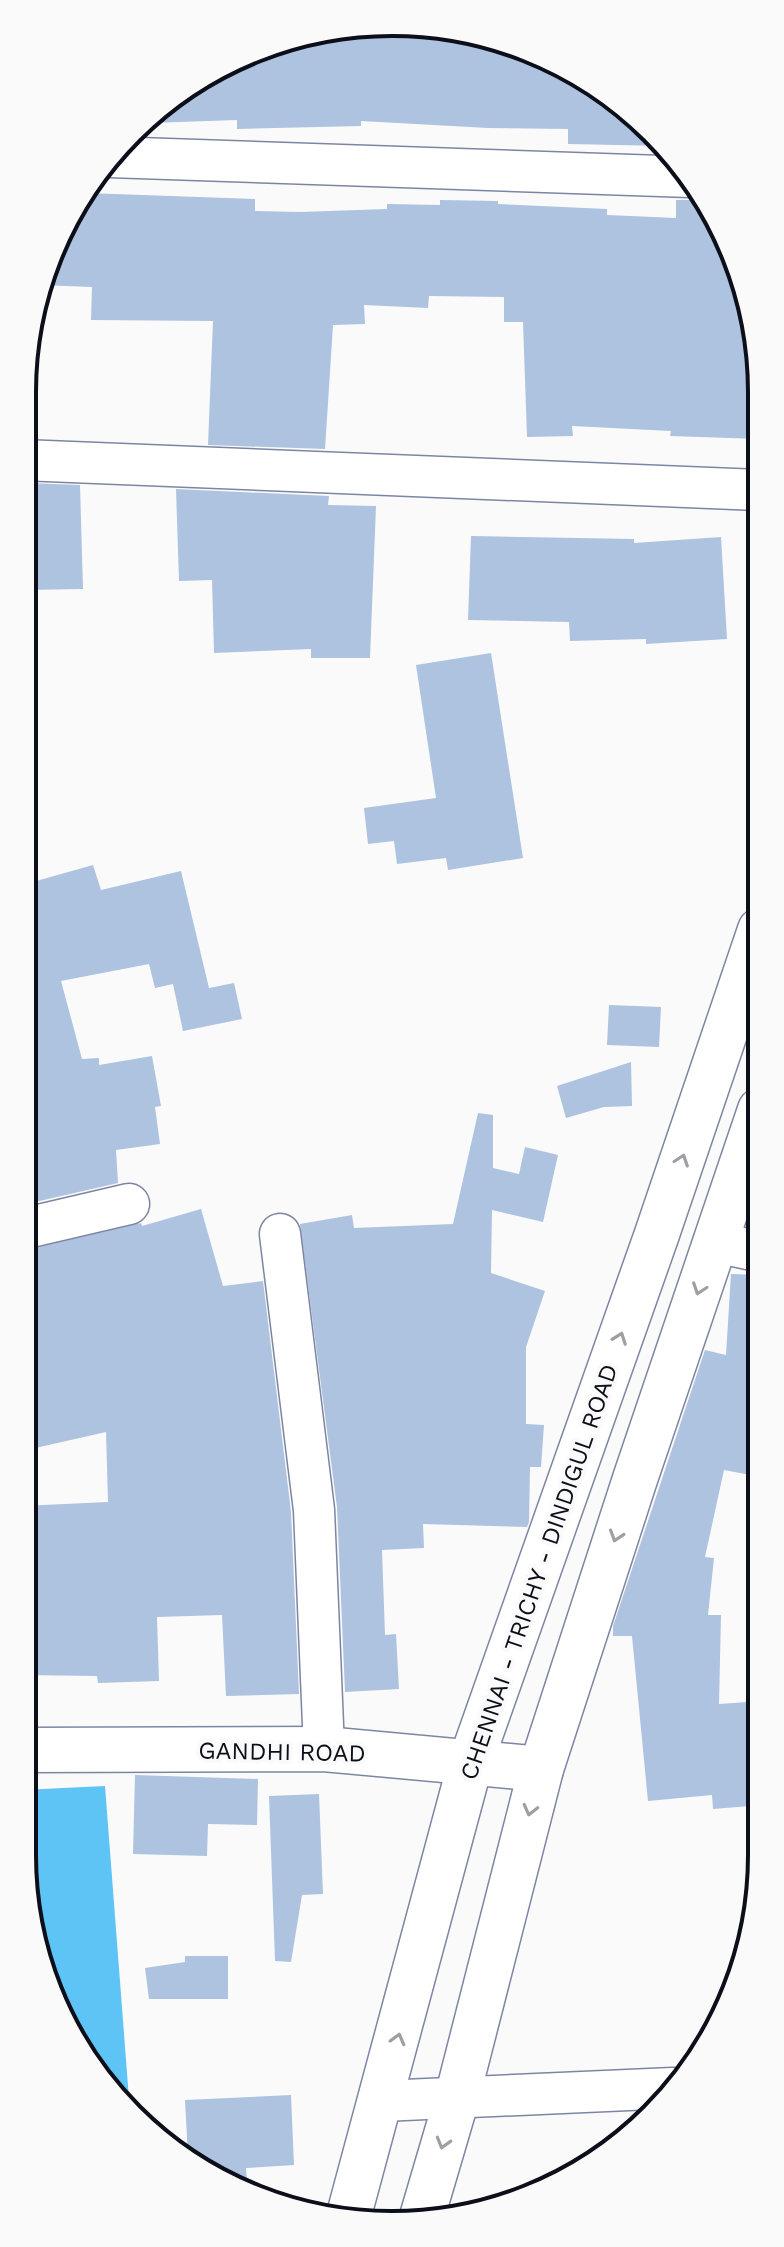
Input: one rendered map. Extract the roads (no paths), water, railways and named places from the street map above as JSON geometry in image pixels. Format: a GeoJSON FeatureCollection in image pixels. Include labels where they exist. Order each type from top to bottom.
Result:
{"type":"FeatureCollection","features":[{"type":"Feature","properties":{"kind":"main road","name":"CHENNAI - TRICHY - DINDIGUL ROAD"},"geometry":{"type":"LineString","coordinates":[[351,2208],[471,1761],[748,965]]}},
{"type":"Feature","properties":{"kind":"main road"},"geometry":{"type":"LineString","coordinates":[[424,2209],[457,2098],[541,1769],[748,1146]]}},
{"type":"Feature","properties":{"kind":"main road","name":"GANDHI ROAD"},"geometry":{"type":"LineString","coordinates":[[36,1750],[324,1749],[541,1769]]}},
{"type":"Feature","properties":{"kind":"street"},"geometry":{"type":"LineString","coordinates":[[124,158],[675,176]]}},
{"type":"Feature","properties":{"kind":"street"},"geometry":{"type":"LineString","coordinates":[[36,461],[748,490]]}},
{"type":"Feature","properties":{"kind":"street"},"geometry":{"type":"LineString","coordinates":[[36,1226],[129,1204]]}},
{"type":"Feature","properties":{"kind":"street"},"geometry":{"type":"LineString","coordinates":[[280,1234],[314,1510],[324,1749]]}},
{"type":"Feature","properties":{"kind":"street"},"geometry":{"type":"LineString","coordinates":[[716,1242],[748,1249]]}},
{"type":"Feature","properties":{"kind":"street"},"geometry":{"type":"LineString","coordinates":[[382,2101],[661,2089]]}},
{"type":"Feature","properties":{"kind":"water"},"geometry":{"type":"Polygon","coordinates":[[[105,1786],[129,2095],[84,2033],[63,1991],[48,1947],[37,1878],[36,1789],[105,1786]]]}}]}
